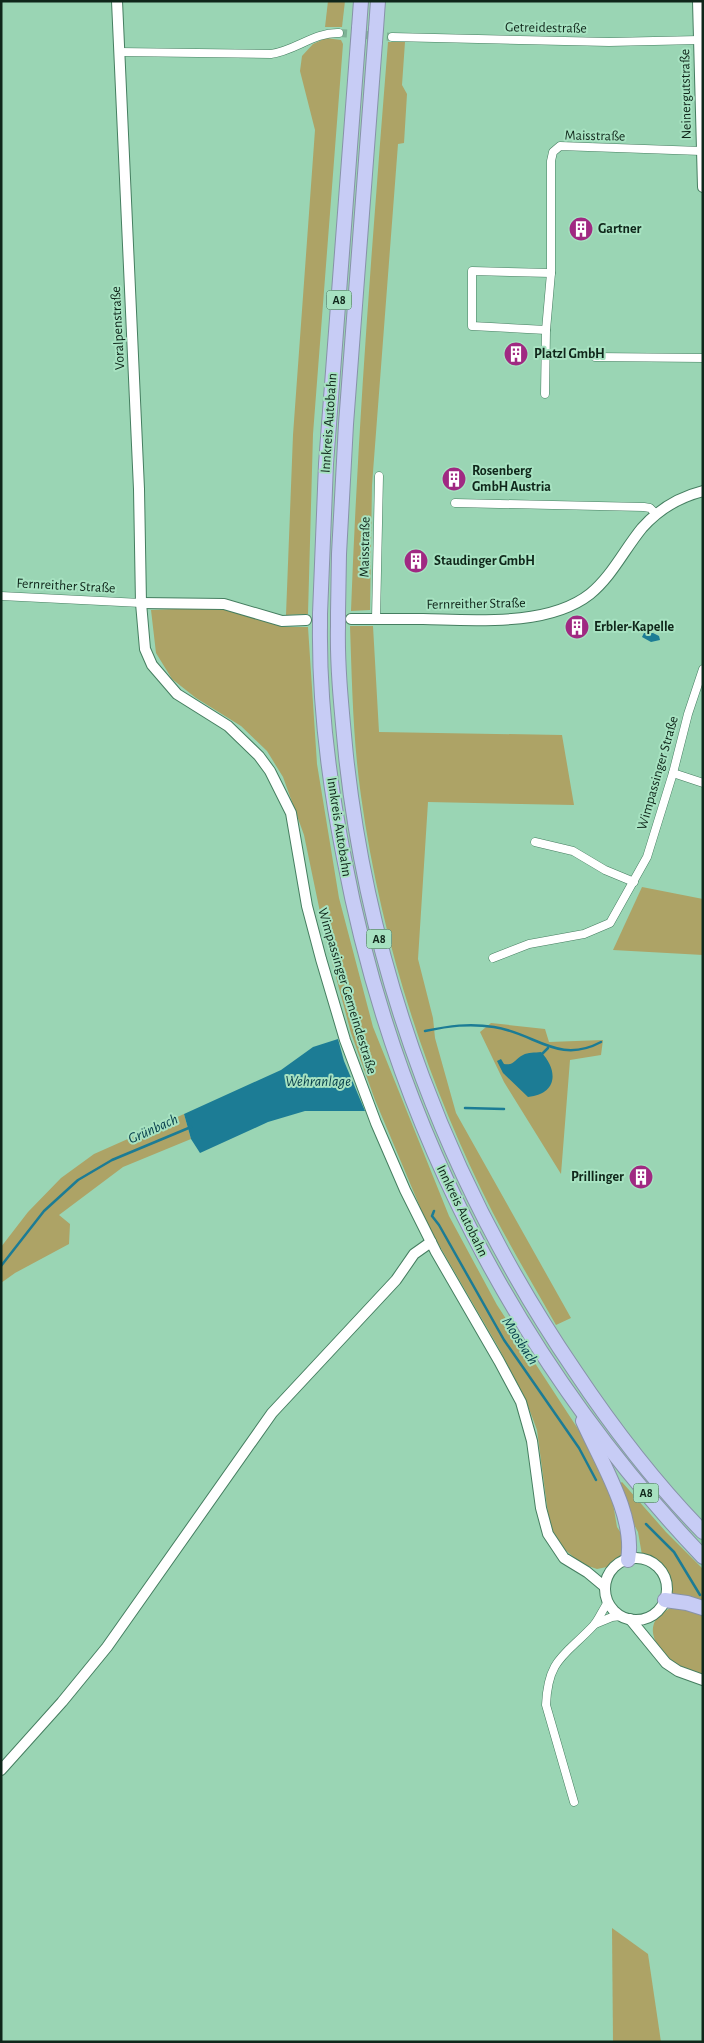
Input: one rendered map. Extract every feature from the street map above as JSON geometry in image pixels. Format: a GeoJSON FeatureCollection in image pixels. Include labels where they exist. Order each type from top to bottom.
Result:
{"type":"FeatureCollection","features":[{"type":"Feature","properties":{"kind":"highway","name":"Innkreis Autobahn"},"geometry":{"type":"LineString","coordinates":[[361,1],[326,464],[320,620],[324,715],[335,813],[353,906],[379,1005],[404,1080],[450,1191],[514,1309],[574,1400],[630,1475],[703,1557]]}},
{"type":"Feature","properties":{"kind":"highway","name":"Innkreis Autobahn"},"geometry":{"type":"LineString","coordinates":[[378,1],[346,424],[339,554],[342,619],[342,714],[352,810],[370,905],[392,991],[420,1074],[466,1182],[497,1245],[544,1326],[605,1415],[650,1472],[703,1532]]}},
{"type":"Feature","properties":{"kind":"highway"},"geometry":{"type":"LineString","coordinates":[[574,1400],[616,1491],[629,1539],[628,1560]]}},
{"type":"Feature","properties":{"kind":"highway"},"geometry":{"type":"LineString","coordinates":[[664,1600],[687,1603],[703,1608]]}},
{"type":"Feature","properties":{"kind":"street","name":"Voralpenstraße"},"geometry":{"type":"LineString","coordinates":[[117,1],[139,489],[141,603],[145,649],[152,665],[177,694],[228,726]]}},
{"type":"Feature","properties":{"kind":"street","name":"Neinergutstraße"},"geometry":{"type":"LineString","coordinates":[[698,1],[703,187]]}},
{"type":"Feature","properties":{"kind":"street"},"geometry":{"type":"LineString","coordinates":[[119,52],[271,54],[300,45],[322,34],[339,33]]}},
{"type":"Feature","properties":{"kind":"street","name":"Getreidestraße"},"geometry":{"type":"LineString","coordinates":[[392,37],[609,42],[699,40]]}},
{"type":"Feature","properties":{"kind":"street","name":"Maisstraße"},"geometry":{"type":"LineString","coordinates":[[545,394],[546,330],[550,273],[551,161],[553,152],[560,146],[701,150]]}},
{"type":"Feature","properties":{"kind":"street"},"geometry":{"type":"LineString","coordinates":[[546,330],[472,326],[472,272],[550,273]]}},
{"type":"Feature","properties":{"kind":"street"},"geometry":{"type":"LineString","coordinates":[[595,357],[703,358]]}},
{"type":"Feature","properties":{"kind":"street","name":"Maisstraße"},"geometry":{"type":"LineString","coordinates":[[376,619],[379,476]]}},
{"type":"Feature","properties":{"kind":"street","name":"Fernreither Straße"},"geometry":{"type":"LineString","coordinates":[[342,619],[488,620],[533,616],[560,610],[575,604],[604,581],[642,529],[656,514],[681,499],[703,491]]}},
{"type":"Feature","properties":{"kind":"street"},"geometry":{"type":"LineString","coordinates":[[455,503],[644,507],[650,508],[656,514]]}},
{"type":"Feature","properties":{"kind":"street","name":"Fernreither Straße"},"geometry":{"type":"LineString","coordinates":[[1,596],[141,603],[224,604],[282,621],[306,620]]}},
{"type":"Feature","properties":{"kind":"street","name":"Wimpassinger Straße"},"geometry":{"type":"LineString","coordinates":[[493,958],[529,944],[584,934],[610,924],[647,857],[673,773],[688,714],[703,669]]}},
{"type":"Feature","properties":{"kind":"street","name":"Wimpassinger Gemeindestraße"},"geometry":{"type":"LineString","coordinates":[[228,726],[259,756],[270,771],[290,814],[308,906],[340,1024],[376,1123],[405,1190],[431,1242],[511,1381],[521,1402],[532,1442],[541,1508],[548,1534],[564,1558],[587,1572],[605,1587]]}},
{"type":"Feature","properties":{"kind":"street"},"geometry":{"type":"LineString","coordinates":[[673,773],[703,782]]}},
{"type":"Feature","properties":{"kind":"street"},"geometry":{"type":"LineString","coordinates":[[535,842],[573,850],[605,870],[634,882]]}},
{"type":"Feature","properties":{"kind":"street"},"geometry":{"type":"LineString","coordinates":[[1,1770],[62,1702],[107,1647],[272,1413],[396,1280],[414,1254],[431,1242]]}},
{"type":"Feature","properties":{"kind":"street"},"geometry":{"type":"LineString","coordinates":[[587,1572],[612,1570],[628,1560],[642,1559],[658,1567],[666,1583],[667,1592],[664,1600],[659,1609],[650,1616],[640,1619],[612,1617],[595,1624]]}},
{"type":"Feature","properties":{"kind":"street"},"geometry":{"type":"LineString","coordinates":[[612,1570],[605,1587],[608,1602],[648,1640],[666,1663],[678,1671],[703,1680]]}},
{"type":"Feature","properties":{"kind":"street"},"geometry":{"type":"LineString","coordinates":[[574,1802],[546,1706],[549,1679],[561,1656],[595,1624],[608,1602]]}},
{"type":"Feature","properties":{"kind":"street"},"geometry":{"type":"LineString","coordinates":[[648,1640],[650,1616]]}},
{"type":"Feature","properties":{"kind":"shaded area"},"geometry":{"type":"Polygon","coordinates":[[[328,1],[345,1],[342,27],[325,27],[328,1]]]}},
{"type":"Feature","properties":{"kind":"shaded area"},"geometry":{"type":"Polygon","coordinates":[[[326,38],[341,40],[343,44],[313,434],[308,614],[286,615],[293,435],[315,130],[300,71],[302,56],[313,44],[326,38]]]}},
{"type":"Feature","properties":{"kind":"shaded area"},"geometry":{"type":"Polygon","coordinates":[[[388,42],[405,42],[402,85],[407,94],[404,143],[398,144],[372,485],[370,610],[351,611],[362,398],[388,42]]]}},
{"type":"Feature","properties":{"kind":"shaded area"},"geometry":{"type":"Polygon","coordinates":[[[224,607],[283,627],[308,627],[317,764],[339,898],[373,1027],[449,1216],[497,1305],[580,1432],[610,1486],[617,1527],[626,1541],[625,1554],[612,1566],[597,1569],[582,1564],[564,1549],[550,1529],[537,1430],[525,1398],[497,1345],[428,1226],[375,1100],[351,1033],[325,936],[304,835],[283,777],[267,751],[241,726],[196,698],[172,679],[156,653],[151,610],[224,607]]]}},
{"type":"Feature","properties":{"kind":"shaded area"},"geometry":{"type":"Polygon","coordinates":[[[350,626],[373,626],[379,732],[562,735],[574,805],[428,802],[418,959],[433,1018],[435,1038],[456,1113],[571,1318],[556,1325],[493,1213],[469,1164],[447,1114],[428,1062],[394,957],[370,850],[358,775],[350,626]]]}},
{"type":"Feature","properties":{"kind":"shaded area"},"geometry":{"type":"Polygon","coordinates":[[[642,887],[703,899],[703,955],[613,950],[642,887]]]}},
{"type":"Feature","properties":{"kind":"shaded area"},"geometry":{"type":"Polygon","coordinates":[[[491,1023],[545,1029],[549,1042],[603,1040],[601,1055],[570,1060],[561,1174],[504,1082],[480,1032],[491,1023]]]}},
{"type":"Feature","properties":{"kind":"shaded area"},"geometry":{"type":"Polygon","coordinates":[[[184,1114],[191,1139],[123,1167],[59,1215],[70,1224],[69,1244],[15,1273],[1,1283],[1,1247],[28,1212],[61,1178],[94,1154],[184,1114]]]}},
{"type":"Feature","properties":{"kind":"shaded area"},"geometry":{"type":"Polygon","coordinates":[[[622,1482],[666,1532],[703,1569],[703,1605],[670,1595],[669,1580],[664,1569],[656,1561],[642,1555],[638,1532],[629,1515],[618,1485],[622,1482]]]}},
{"type":"Feature","properties":{"kind":"shaded area"},"geometry":{"type":"Polygon","coordinates":[[[676,1606],[703,1612],[703,1674],[687,1670],[676,1664],[659,1648],[654,1638],[653,1629],[656,1620],[663,1612],[676,1606]]]}},
{"type":"Feature","properties":{"kind":"shaded area"},"geometry":{"type":"Polygon","coordinates":[[[612,1928],[648,1954],[661,2042],[613,2042],[612,1928]]]}},
{"type":"Feature","properties":{"kind":"water"},"geometry":{"type":"Polygon","coordinates":[[[644,633],[653,633],[659,636],[660,640],[651,642],[642,637],[644,633]]]}},
{"type":"Feature","properties":{"kind":"water","name":"Wehranlage"},"geometry":{"type":"Polygon","coordinates":[[[338,1039],[344,1061],[365,1111],[305,1111],[268,1122],[200,1153],[191,1139],[184,1114],[281,1070],[313,1047],[338,1039]]]}},
{"type":"Feature","properties":{"kind":"water"},"geometry":{"type":"Polygon","coordinates":[[[541,1052],[551,1067],[552,1080],[550,1086],[545,1091],[528,1097],[503,1073],[497,1061],[501,1059],[504,1064],[510,1064],[525,1054],[541,1052]]]}},
{"type":"Feature","properties":{"kind":"waterway","name":"Grünbach"},"geometry":{"type":"LineString","coordinates":[[425,1031],[476,1025],[494,1027],[509,1030],[559,1049],[572,1050],[586,1048],[601,1042]]}},
{"type":"Feature","properties":{"kind":"waterway"},"geometry":{"type":"LineString","coordinates":[[542,1054],[548,1048]]}},
{"type":"Feature","properties":{"kind":"waterway"},"geometry":{"type":"LineString","coordinates":[[465,1108],[504,1109]]}},
{"type":"Feature","properties":{"kind":"waterway","name":"Grünbach"},"geometry":{"type":"LineString","coordinates":[[1,1266],[44,1211],[78,1180],[112,1160],[191,1127]]}},
{"type":"Feature","properties":{"kind":"waterway","name":"Moosbach"},"geometry":{"type":"LineString","coordinates":[[434,1211],[432,1216],[439,1225],[504,1340],[579,1448],[596,1480]]}},
{"type":"Feature","properties":{"kind":"waterway","name":"Moosbach"},"geometry":{"type":"LineString","coordinates":[[646,1524],[674,1552],[700,1595]]}},
{"type":"Feature","properties":{"kind":"tunnel"},"geometry":{"type":"LineString","coordinates":[[339,33],[392,37]]}},
{"type":"Feature","properties":{"kind":"place","name":"Gartner"},"geometry":{"type":"Point","coordinates":[581,229]}},
{"type":"Feature","properties":{"kind":"place","name":"Platzl GmbH"},"geometry":{"type":"Point","coordinates":[516,354]}},
{"type":"Feature","properties":{"kind":"place","name":"Rosenberg GmbH Austria"},"geometry":{"type":"Point","coordinates":[454,479]}},
{"type":"Feature","properties":{"kind":"place","name":"Staudinger GmbH"},"geometry":{"type":"Point","coordinates":[416,561]}},
{"type":"Feature","properties":{"kind":"place","name":"Erbler-Kapelle"},"geometry":{"type":"Point","coordinates":[577,627]}},
{"type":"Feature","properties":{"kind":"place","name":"Prillinger"},"geometry":{"type":"Point","coordinates":[641,1177]}}]}
